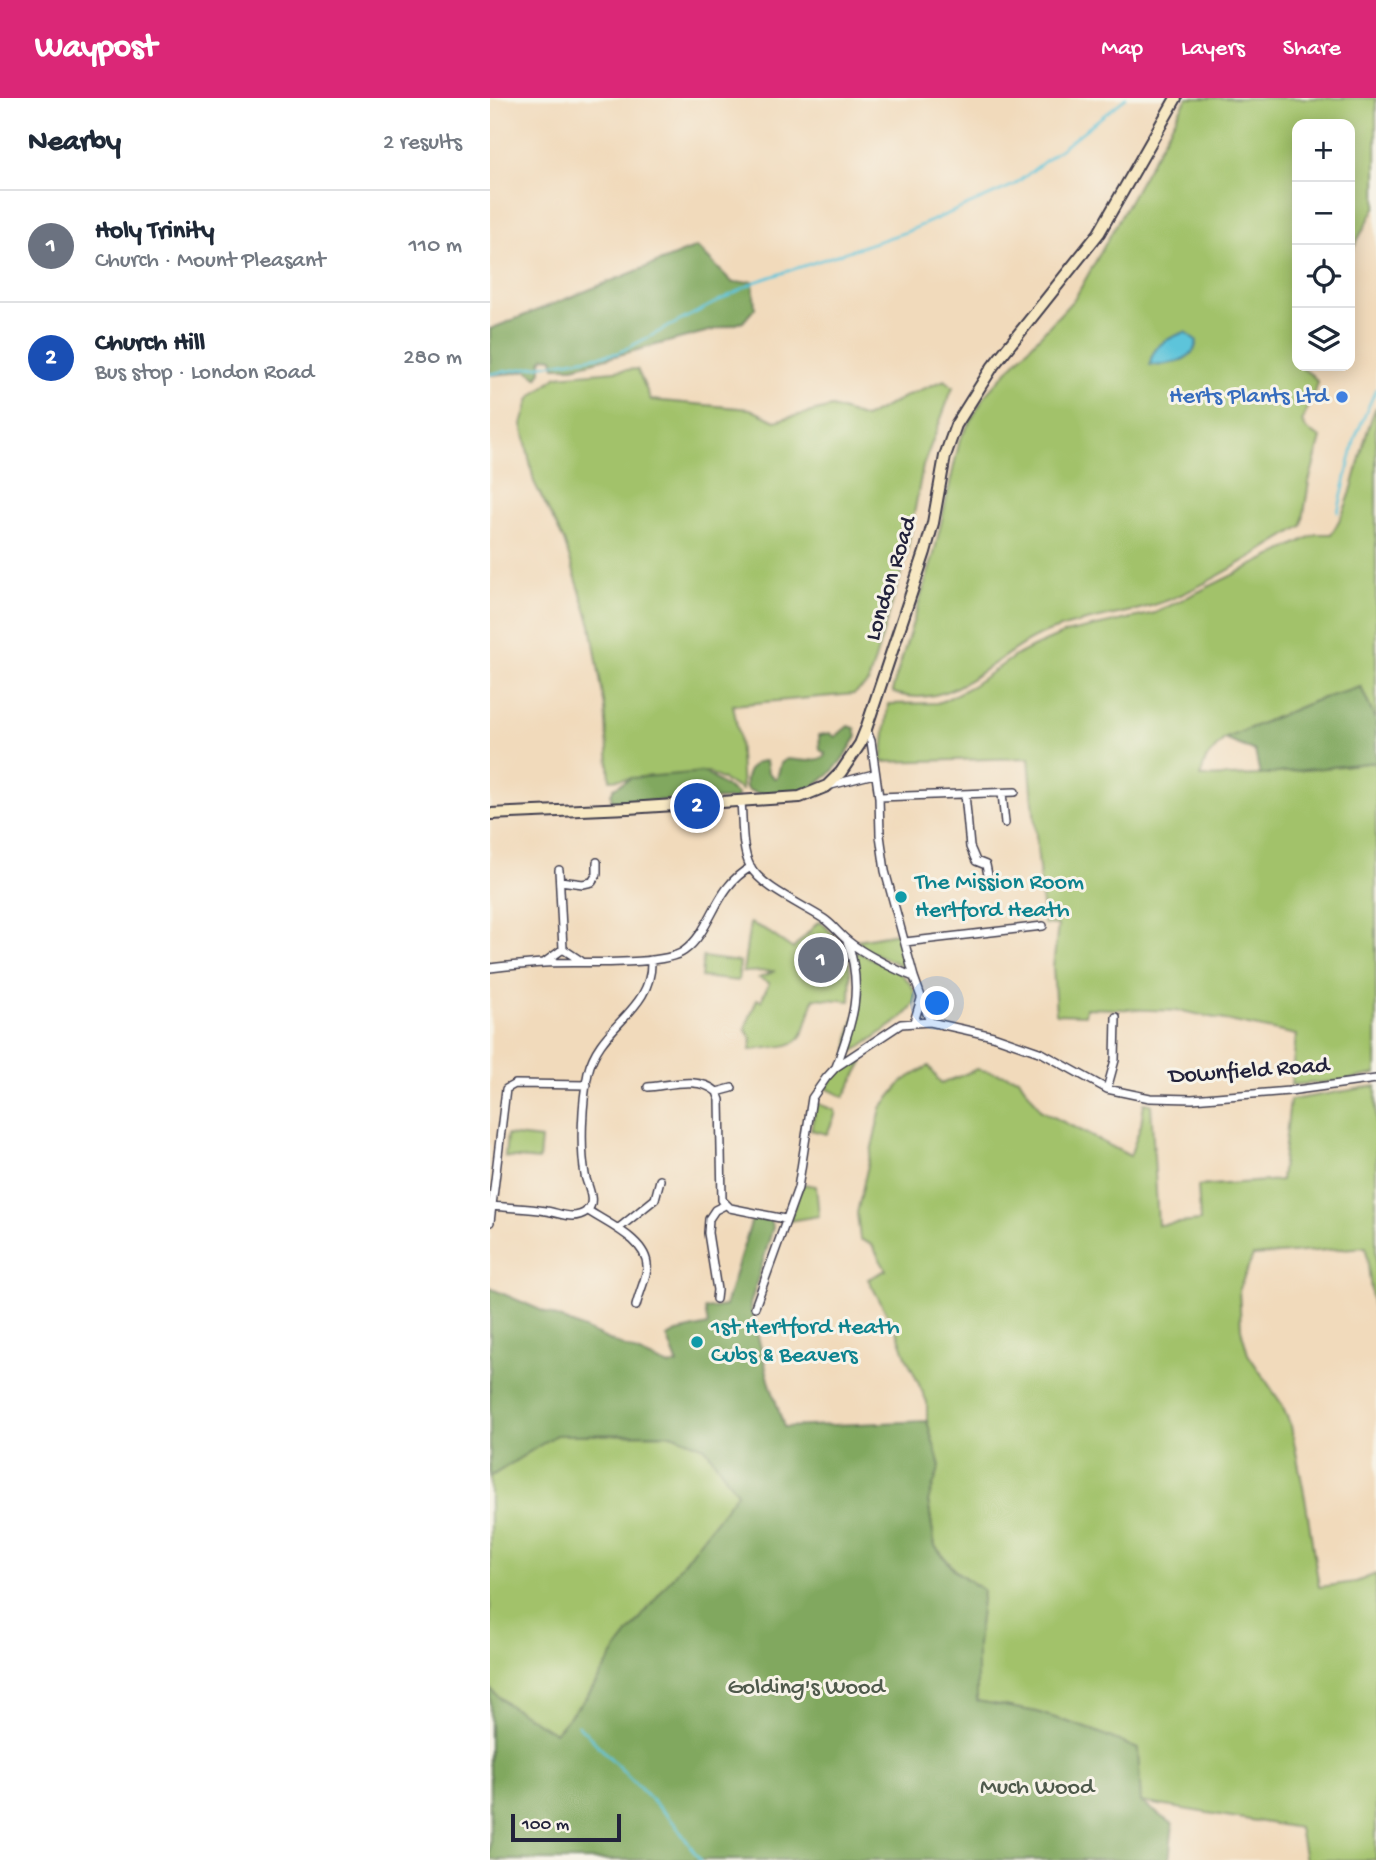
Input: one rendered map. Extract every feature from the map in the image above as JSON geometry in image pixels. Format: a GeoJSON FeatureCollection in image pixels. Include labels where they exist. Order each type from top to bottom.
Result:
{"type":"FeatureCollection","features":[{"type":"Feature","properties":{"kind":"main road","name":"London Road"},"geometry":{"type":"LineString","coordinates":[[827,786],[851,758],[866,729],[925,552],[945,456],[956,425],[993,366],[1099,233],[1176,98]]}},
{"type":"Feature","properties":{"kind":"main road"},"geometry":{"type":"LineString","coordinates":[[490,814],[741,802],[800,797],[827,786]]}},
{"type":"Feature","properties":{"kind":"street"},"geometry":{"type":"LineString","coordinates":[[866,729],[871,741],[879,797],[884,863],[914,976],[930,1022]]}},
{"type":"Feature","properties":{"kind":"street"},"geometry":{"type":"LineString","coordinates":[[827,786],[874,774]]}},
{"type":"Feature","properties":{"kind":"street"},"geometry":{"type":"LineString","coordinates":[[879,797],[1015,792]]}},
{"type":"Feature","properties":{"kind":"street"},"geometry":{"type":"LineString","coordinates":[[1002,793],[1005,823]]}},
{"type":"Feature","properties":{"kind":"street"},"geometry":{"type":"LineString","coordinates":[[965,794],[970,846],[976,861],[986,865],[988,875]]}},
{"type":"Feature","properties":{"kind":"street"},"geometry":{"type":"LineString","coordinates":[[741,802],[745,850],[751,867],[767,884],[827,921],[863,951],[914,976]]}},
{"type":"Feature","properties":{"kind":"street"},"geometry":{"type":"LineString","coordinates":[[559,881],[583,884],[592,882],[597,874],[597,862]]}},
{"type":"Feature","properties":{"kind":"street"},"geometry":{"type":"LineString","coordinates":[[490,968],[545,962],[651,960],[672,957],[695,940],[729,884],[751,867]]}},
{"type":"Feature","properties":{"kind":"street"},"geometry":{"type":"LineString","coordinates":[[559,870],[562,948]]}},
{"type":"Feature","properties":{"kind":"street"},"geometry":{"type":"LineString","coordinates":[[905,942],[1043,926]]}},
{"type":"Feature","properties":{"kind":"street"},"geometry":{"type":"LineString","coordinates":[[836,1067],[855,1014],[853,960],[847,940]]}},
{"type":"Feature","properties":{"kind":"street"},"geometry":{"type":"LineString","coordinates":[[562,948],[581,961]]}},
{"type":"Feature","properties":{"kind":"street"},"geometry":{"type":"LineString","coordinates":[[545,962],[562,948]]}},
{"type":"Feature","properties":{"kind":"street"},"geometry":{"type":"LineString","coordinates":[[492,1206],[541,1210],[570,1216],[581,1215],[587,1210],[591,1199],[583,1141],[591,1065],[604,1039],[645,994],[651,978],[651,960]]}},
{"type":"Feature","properties":{"kind":"street"},"geometry":{"type":"LineString","coordinates":[[755,1307],[798,1188],[810,1103],[836,1067],[895,1027],[914,1022],[921,999]]}},
{"type":"Feature","properties":{"kind":"street"},"geometry":{"type":"LineString","coordinates":[[1107,1089],[1115,1060],[1116,1017]]}},
{"type":"Feature","properties":{"kind":"street","name":"Downfield Road"},"geometry":{"type":"LineString","coordinates":[[914,1022],[930,1022],[984,1033],[1042,1053],[1107,1089],[1150,1098],[1192,1099],[1318,1089],[1376,1079]]}},
{"type":"Feature","properties":{"kind":"street"},"geometry":{"type":"LineString","coordinates":[[490,1222],[494,1142],[504,1093],[509,1086],[541,1083],[587,1085]]}},
{"type":"Feature","properties":{"kind":"street"},"geometry":{"type":"LineString","coordinates":[[648,1087],[700,1083],[717,1092],[720,1100],[720,1195],[725,1205],[785,1219]]}},
{"type":"Feature","properties":{"kind":"street"},"geometry":{"type":"LineString","coordinates":[[717,1092],[732,1088]]}},
{"type":"Feature","properties":{"kind":"street"},"geometry":{"type":"LineString","coordinates":[[619,1228],[653,1201],[660,1180]]}},
{"type":"Feature","properties":{"kind":"street"},"geometry":{"type":"LineString","coordinates":[[716,1299],[708,1226],[715,1210],[725,1205]]}},
{"type":"Feature","properties":{"kind":"street"},"geometry":{"type":"LineString","coordinates":[[587,1210],[619,1228],[646,1259],[646,1272],[636,1306]]}},
{"type":"Feature","properties":{"kind":"green space"},"geometry":{"type":"Polygon","coordinates":[[[1187,98],[1376,98],[1376,206],[1355,245],[1355,119],[1292,119],[1292,371],[1306,371],[1318,383],[1302,422],[1307,430],[1321,438],[1309,482],[1302,526],[1224,573],[1176,597],[1070,625],[1036,637],[954,689],[917,697],[897,694],[893,692],[893,687],[934,554],[960,439],[986,394],[1075,298],[1187,98]]]}},
{"type":"Feature","properties":{"kind":"green space"},"geometry":{"type":"Polygon","coordinates":[[[697,247],[733,283],[753,281],[755,308],[743,322],[573,367],[555,367],[553,358],[545,357],[541,361],[541,371],[537,378],[527,370],[490,375],[490,329],[697,247]]]}},
{"type":"Feature","properties":{"kind":"green space"},"geometry":{"type":"Polygon","coordinates":[[[637,369],[651,400],[750,409],[775,421],[832,407],[865,418],[908,395],[945,380],[953,387],[923,466],[906,557],[868,683],[854,694],[733,705],[739,736],[742,790],[708,772],[610,780],[605,708],[591,625],[564,541],[534,482],[522,424],[530,398],[557,376],[637,369]]]}},
{"type":"Feature","properties":{"kind":"green space"},"geometry":{"type":"Polygon","coordinates":[[[1376,407],[1376,721],[1361,687],[1317,700],[1224,739],[1206,759],[1200,777],[1260,775],[1376,762],[1376,1074],[1341,1081],[1291,1085],[1296,1035],[1182,1011],[1086,1008],[1085,1015],[1056,1014],[1053,967],[1058,925],[1044,924],[1029,758],[882,762],[888,704],[937,703],[945,700],[972,686],[1015,656],[1065,633],[1155,613],[1316,534],[1331,534],[1340,520],[1352,488],[1376,407]]]}},
{"type":"Feature","properties":{"kind":"green space"},"geometry":{"type":"Polygon","coordinates":[[[1361,687],[1376,721],[1376,762],[1260,775],[1255,751],[1224,739],[1317,700],[1361,687]]]}},
{"type":"Feature","properties":{"kind":"green space"},"geometry":{"type":"Polygon","coordinates":[[[848,726],[855,728],[857,736],[834,770],[818,783],[799,791],[764,794],[746,788],[747,773],[756,763],[766,761],[768,772],[777,778],[781,763],[787,759],[808,761],[824,758],[825,753],[820,750],[819,735],[830,733],[835,737],[848,726]]]}},
{"type":"Feature","properties":{"kind":"green space"},"geometry":{"type":"Polygon","coordinates":[[[704,772],[738,795],[736,799],[639,801],[632,804],[629,801],[621,805],[612,802],[611,794],[614,788],[631,778],[704,772]]]}},
{"type":"Feature","properties":{"kind":"green space"},"geometry":{"type":"Polygon","coordinates":[[[818,922],[833,934],[848,958],[850,1001],[814,998],[805,1028],[796,1041],[750,1050],[752,1039],[745,1029],[757,999],[761,1001],[769,983],[759,978],[775,971],[743,972],[750,923],[764,929],[793,949],[818,922]]]}},
{"type":"Feature","properties":{"kind":"green space"},"geometry":{"type":"Polygon","coordinates":[[[898,933],[906,958],[903,966],[866,950],[857,940],[898,933]]]}},
{"type":"Feature","properties":{"kind":"green space"},"geometry":{"type":"Polygon","coordinates":[[[856,951],[904,977],[912,986],[915,1001],[899,1020],[851,1052],[848,1050],[849,1037],[859,1000],[856,951]]]}},
{"type":"Feature","properties":{"kind":"green space"},"geometry":{"type":"Polygon","coordinates":[[[703,957],[740,962],[738,981],[701,977],[703,957]]]}},
{"type":"Feature","properties":{"kind":"green space"},"geometry":{"type":"Polygon","coordinates":[[[859,1058],[863,1062],[844,1097],[826,1088],[835,1075],[859,1058]]]}},
{"type":"Feature","properties":{"kind":"green space"},"geometry":{"type":"Polygon","coordinates":[[[929,1066],[941,1084],[977,1069],[1019,1078],[1040,1110],[1130,1156],[1141,1125],[1144,1103],[1151,1104],[1158,1225],[1200,1221],[1198,1186],[1281,1180],[1290,1100],[1376,1086],[1376,1335],[1366,1247],[1253,1256],[1239,1289],[1241,1329],[1248,1354],[1281,1403],[1291,1426],[1319,1587],[1356,1582],[1376,1574],[1376,1860],[1305,1860],[1299,1828],[1141,1802],[1095,1731],[1037,1712],[977,1701],[977,1644],[983,1590],[956,1571],[935,1546],[928,1500],[940,1466],[927,1421],[927,1402],[898,1334],[868,1279],[886,1270],[872,1245],[860,1239],[857,1213],[881,1108],[903,1081],[929,1066]]]}},
{"type":"Feature","properties":{"kind":"green space"},"geometry":{"type":"Polygon","coordinates":[[[816,1103],[836,1113],[827,1134],[811,1130],[816,1103]]]}},
{"type":"Feature","properties":{"kind":"green space"},"geometry":{"type":"Polygon","coordinates":[[[507,1135],[541,1139],[539,1160],[505,1157],[507,1135]]]}},
{"type":"Feature","properties":{"kind":"green space"},"geometry":{"type":"Polygon","coordinates":[[[803,1184],[816,1186],[819,1216],[789,1221],[803,1184]]]}},
{"type":"Feature","properties":{"kind":"green space","name":"Golding's Wood"},"geometry":{"type":"Polygon","coordinates":[[[753,1216],[769,1219],[773,1227],[750,1305],[784,1427],[927,1421],[940,1466],[928,1501],[935,1546],[955,1571],[983,1590],[977,1644],[977,1701],[1037,1712],[1095,1731],[1138,1749],[1141,1802],[1173,1824],[1169,1860],[490,1860],[490,1689],[507,1704],[555,1733],[589,1694],[619,1646],[737,1493],[705,1447],[672,1434],[556,1435],[490,1477],[490,1288],[669,1366],[678,1364],[667,1337],[708,1325],[705,1309],[725,1306],[753,1216]]]}},
{"type":"Feature","properties":{"kind":"green space"},"geometry":{"type":"Polygon","coordinates":[[[672,1434],[705,1447],[738,1493],[619,1646],[589,1694],[555,1733],[507,1704],[490,1689],[490,1477],[556,1435],[672,1434]]]}},
{"type":"Feature","properties":{"kind":"water"},"geometry":{"type":"Polygon","coordinates":[[[1185,332],[1197,341],[1191,354],[1172,363],[1150,365],[1157,347],[1185,332]]]}},
{"type":"Feature","properties":{"kind":"waterway"},"geometry":{"type":"LineString","coordinates":[[490,374],[618,353],[755,282],[906,232],[1014,185],[1126,98]]}},
{"type":"Feature","properties":{"kind":"waterway"},"geometry":{"type":"LineString","coordinates":[[1338,512],[1355,438],[1376,389]]}},
{"type":"Feature","properties":{"kind":"waterway"},"geometry":{"type":"LineString","coordinates":[[578,1725],[675,1824],[700,1860]]}},
{"type":"Feature","properties":{"kind":"place","name":"Herts Plants Ltd"},"geometry":{"type":"Point","coordinates":[1342,397]}},
{"type":"Feature","properties":{"kind":"place","name":"Church Hill"},"geometry":{"type":"Point","coordinates":[697,806]}},
{"type":"Feature","properties":{"kind":"place","name":"The Mission Room Hertford Heath"},"geometry":{"type":"Point","coordinates":[901,897]}},
{"type":"Feature","properties":{"kind":"place","name":"Holy Trinity"},"geometry":{"type":"Point","coordinates":[821,960]}},
{"type":"Feature","properties":{"kind":"place","name":"1st Hertford Heath Cubs & Beavers"},"geometry":{"type":"Point","coordinates":[697,1342]}},
{"type":"Feature","properties":{"kind":"park label","name":"Much Wood"},"geometry":{"type":"Point","coordinates":[1037,1788]}}]}
